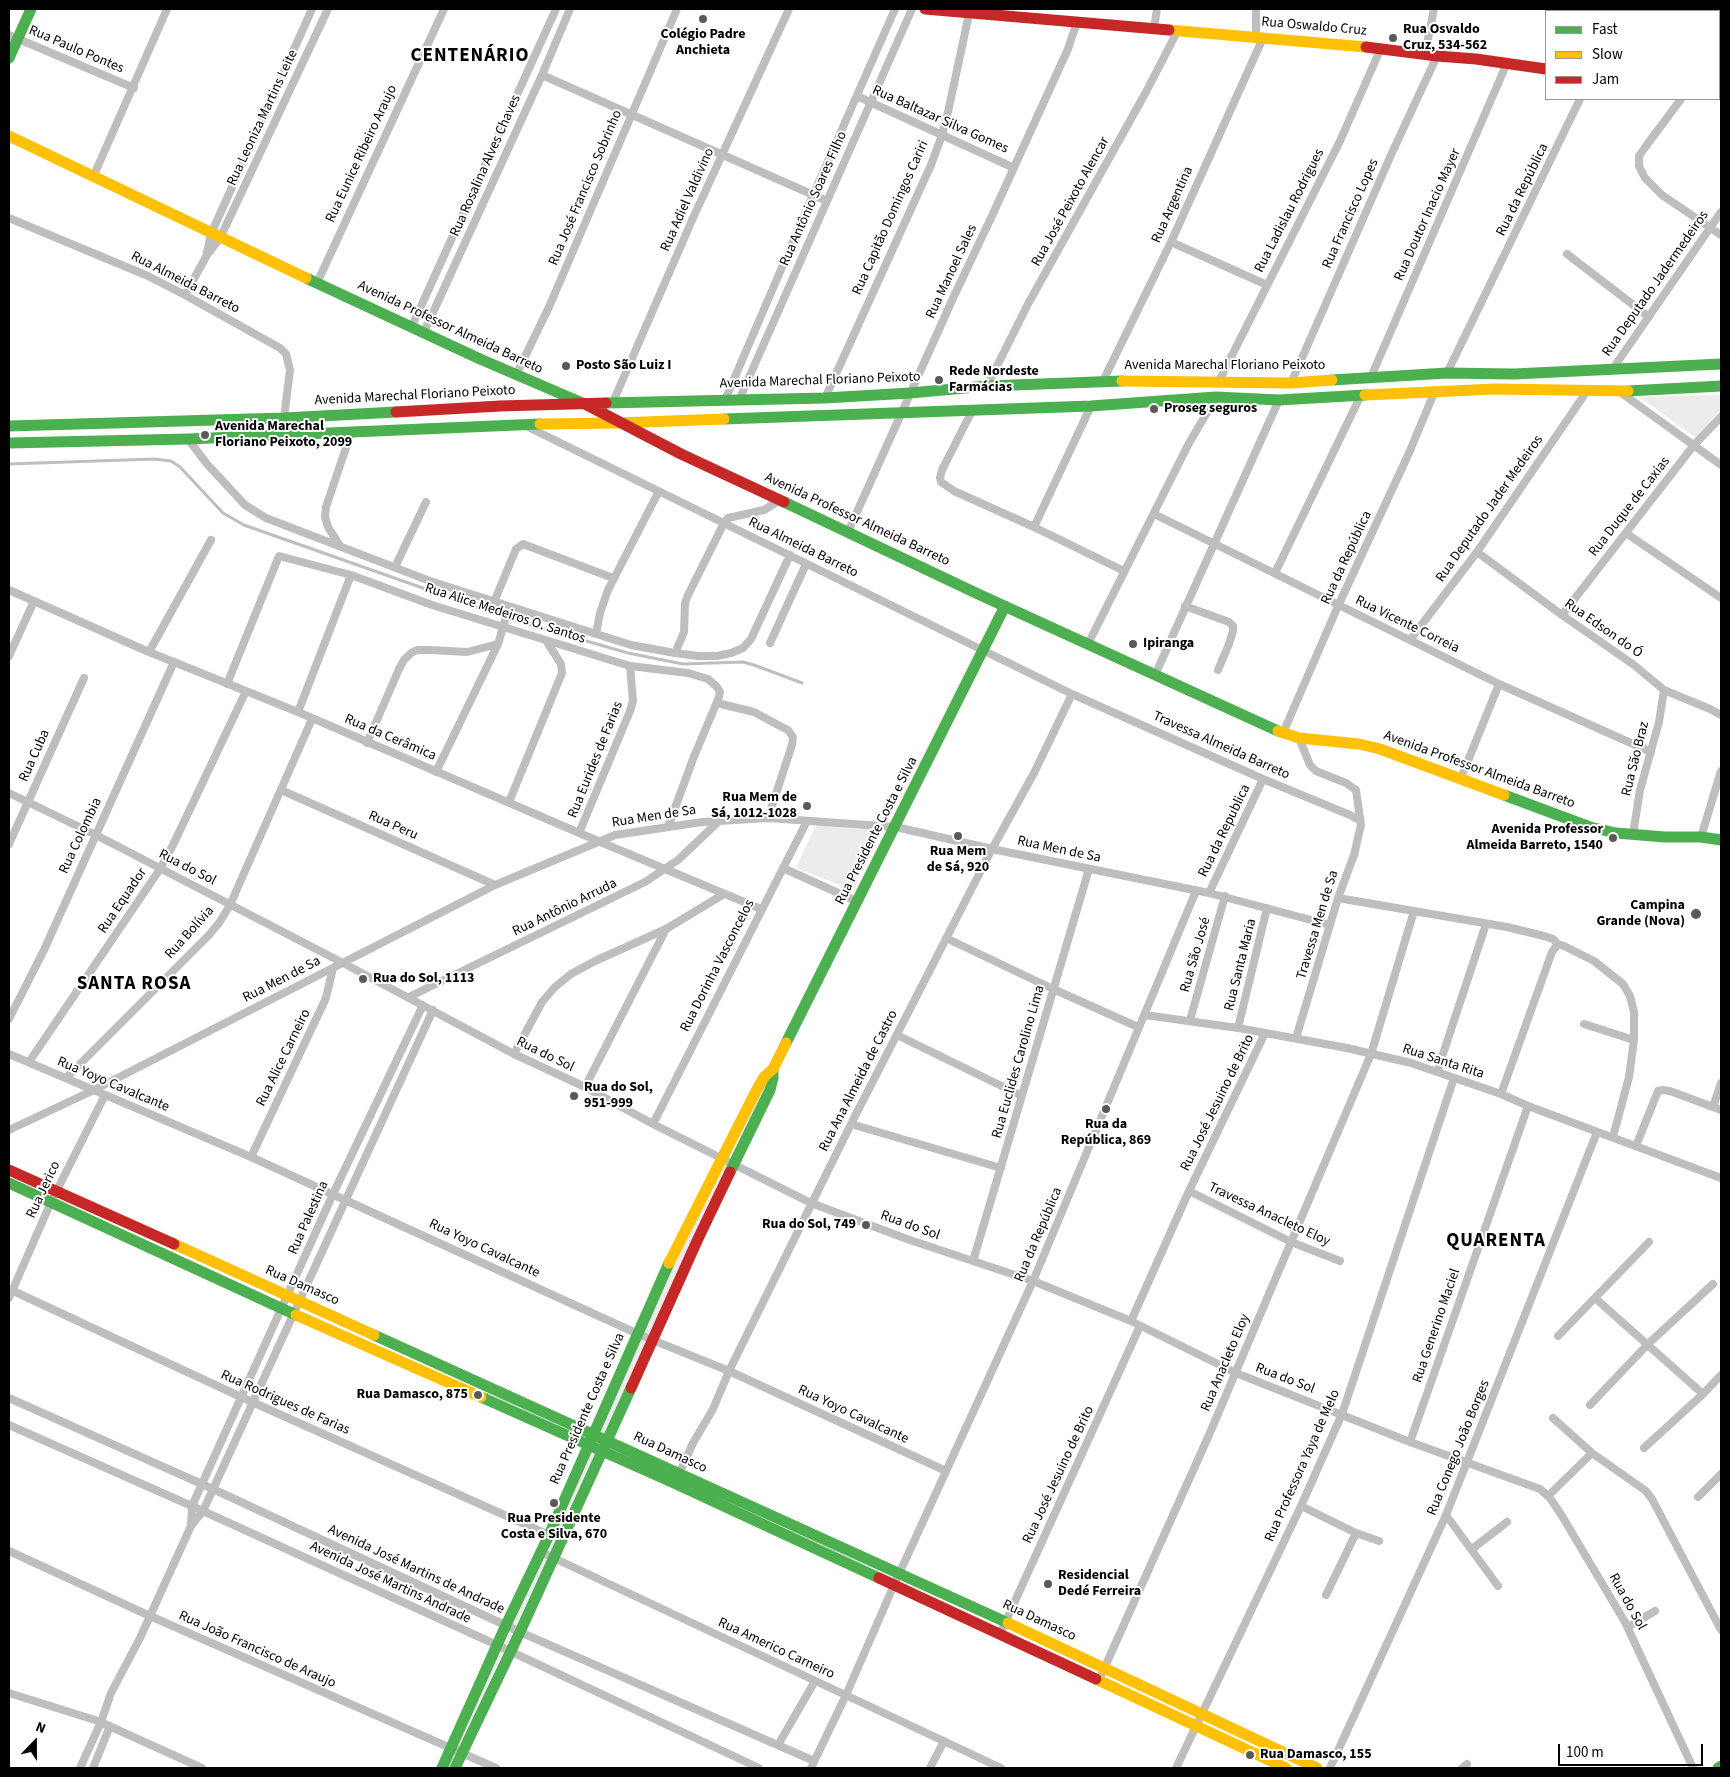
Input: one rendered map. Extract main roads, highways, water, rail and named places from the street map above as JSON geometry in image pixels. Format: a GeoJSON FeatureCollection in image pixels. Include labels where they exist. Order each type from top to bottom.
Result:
{"type":"FeatureCollection","features":[{"type":"Feature","properties":{"kind":"waterway"},"geometry":{"type":"LineString","coordinates":[[9,464],[154,459],[171,461],[180,467],[223,513],[244,525],[488,611],[628,653],[683,664],[743,662],[802,683]]}},
{"type":"Feature","properties":{"kind":"place","name":"Colégio Padre Anchieta"},"geometry":{"type":"Point","coordinates":[703,19]}},
{"type":"Feature","properties":{"kind":"place","name":"Rua Osvaldo Cruz, 534-562"},"geometry":{"type":"Point","coordinates":[1393,38]}},
{"type":"Feature","properties":{"kind":"place","name":"Posto São Luiz I"},"geometry":{"type":"Point","coordinates":[566,366]}},
{"type":"Feature","properties":{"kind":"place","name":"Rede Nordeste Farmácias"},"geometry":{"type":"Point","coordinates":[939,380]}},
{"type":"Feature","properties":{"kind":"place","name":"Proseg seguros"},"geometry":{"type":"Point","coordinates":[1154,409]}},
{"type":"Feature","properties":{"kind":"place","name":"Avenida Marechal Floriano Peixoto, 2099"},"geometry":{"type":"Point","coordinates":[205,435]}},
{"type":"Feature","properties":{"kind":"place","name":"Ipiranga"},"geometry":{"type":"Point","coordinates":[1133,644]}},
{"type":"Feature","properties":{"kind":"place","name":"Rua Mem de Sá, 1012-1028"},"geometry":{"type":"Point","coordinates":[807,806]}},
{"type":"Feature","properties":{"kind":"place","name":"Rua Mem de Sá, 920"},"geometry":{"type":"Point","coordinates":[958,836]}},
{"type":"Feature","properties":{"kind":"place","name":"Avenida Professor Almeida Barreto, 1540"},"geometry":{"type":"Point","coordinates":[1613,838]}},
{"type":"Feature","properties":{"kind":"place","name":"Campina Grande (Nova)"},"geometry":{"type":"Point","coordinates":[1696,914]}},
{"type":"Feature","properties":{"kind":"place","name":"Rua do Sol, 1113"},"geometry":{"type":"Point","coordinates":[363,979]}},
{"type":"Feature","properties":{"kind":"place","name":"Rua do Sol, 951-999"},"geometry":{"type":"Point","coordinates":[574,1096]}},
{"type":"Feature","properties":{"kind":"place","name":"Rua da República, 869"},"geometry":{"type":"Point","coordinates":[1106,1109]}},
{"type":"Feature","properties":{"kind":"place","name":"Rua do Sol, 749"},"geometry":{"type":"Point","coordinates":[866,1225]}},
{"type":"Feature","properties":{"kind":"place","name":"Rua Damasco, 875"},"geometry":{"type":"Point","coordinates":[478,1395]}},
{"type":"Feature","properties":{"kind":"place","name":"Rua Presidente Costa e Silva, 670"},"geometry":{"type":"Point","coordinates":[554,1503]}},
{"type":"Feature","properties":{"kind":"place","name":"Residencial Dedé Ferreira"},"geometry":{"type":"Point","coordinates":[1048,1584]}},
{"type":"Feature","properties":{"kind":"place","name":"Rua Damasco, 155"},"geometry":{"type":"Point","coordinates":[1250,1755]}},
{"type":"Feature","properties":{"kind":"district","name":"CENTENÁRIO"},"geometry":{"type":"Point","coordinates":[470,57]}},
{"type":"Feature","properties":{"kind":"district","name":"SANTA ROSA"},"geometry":{"type":"Point","coordinates":[134,985]}},
{"type":"Feature","properties":{"kind":"district","name":"QUARENTA"},"geometry":{"type":"Point","coordinates":[1496,1242]}}]}
